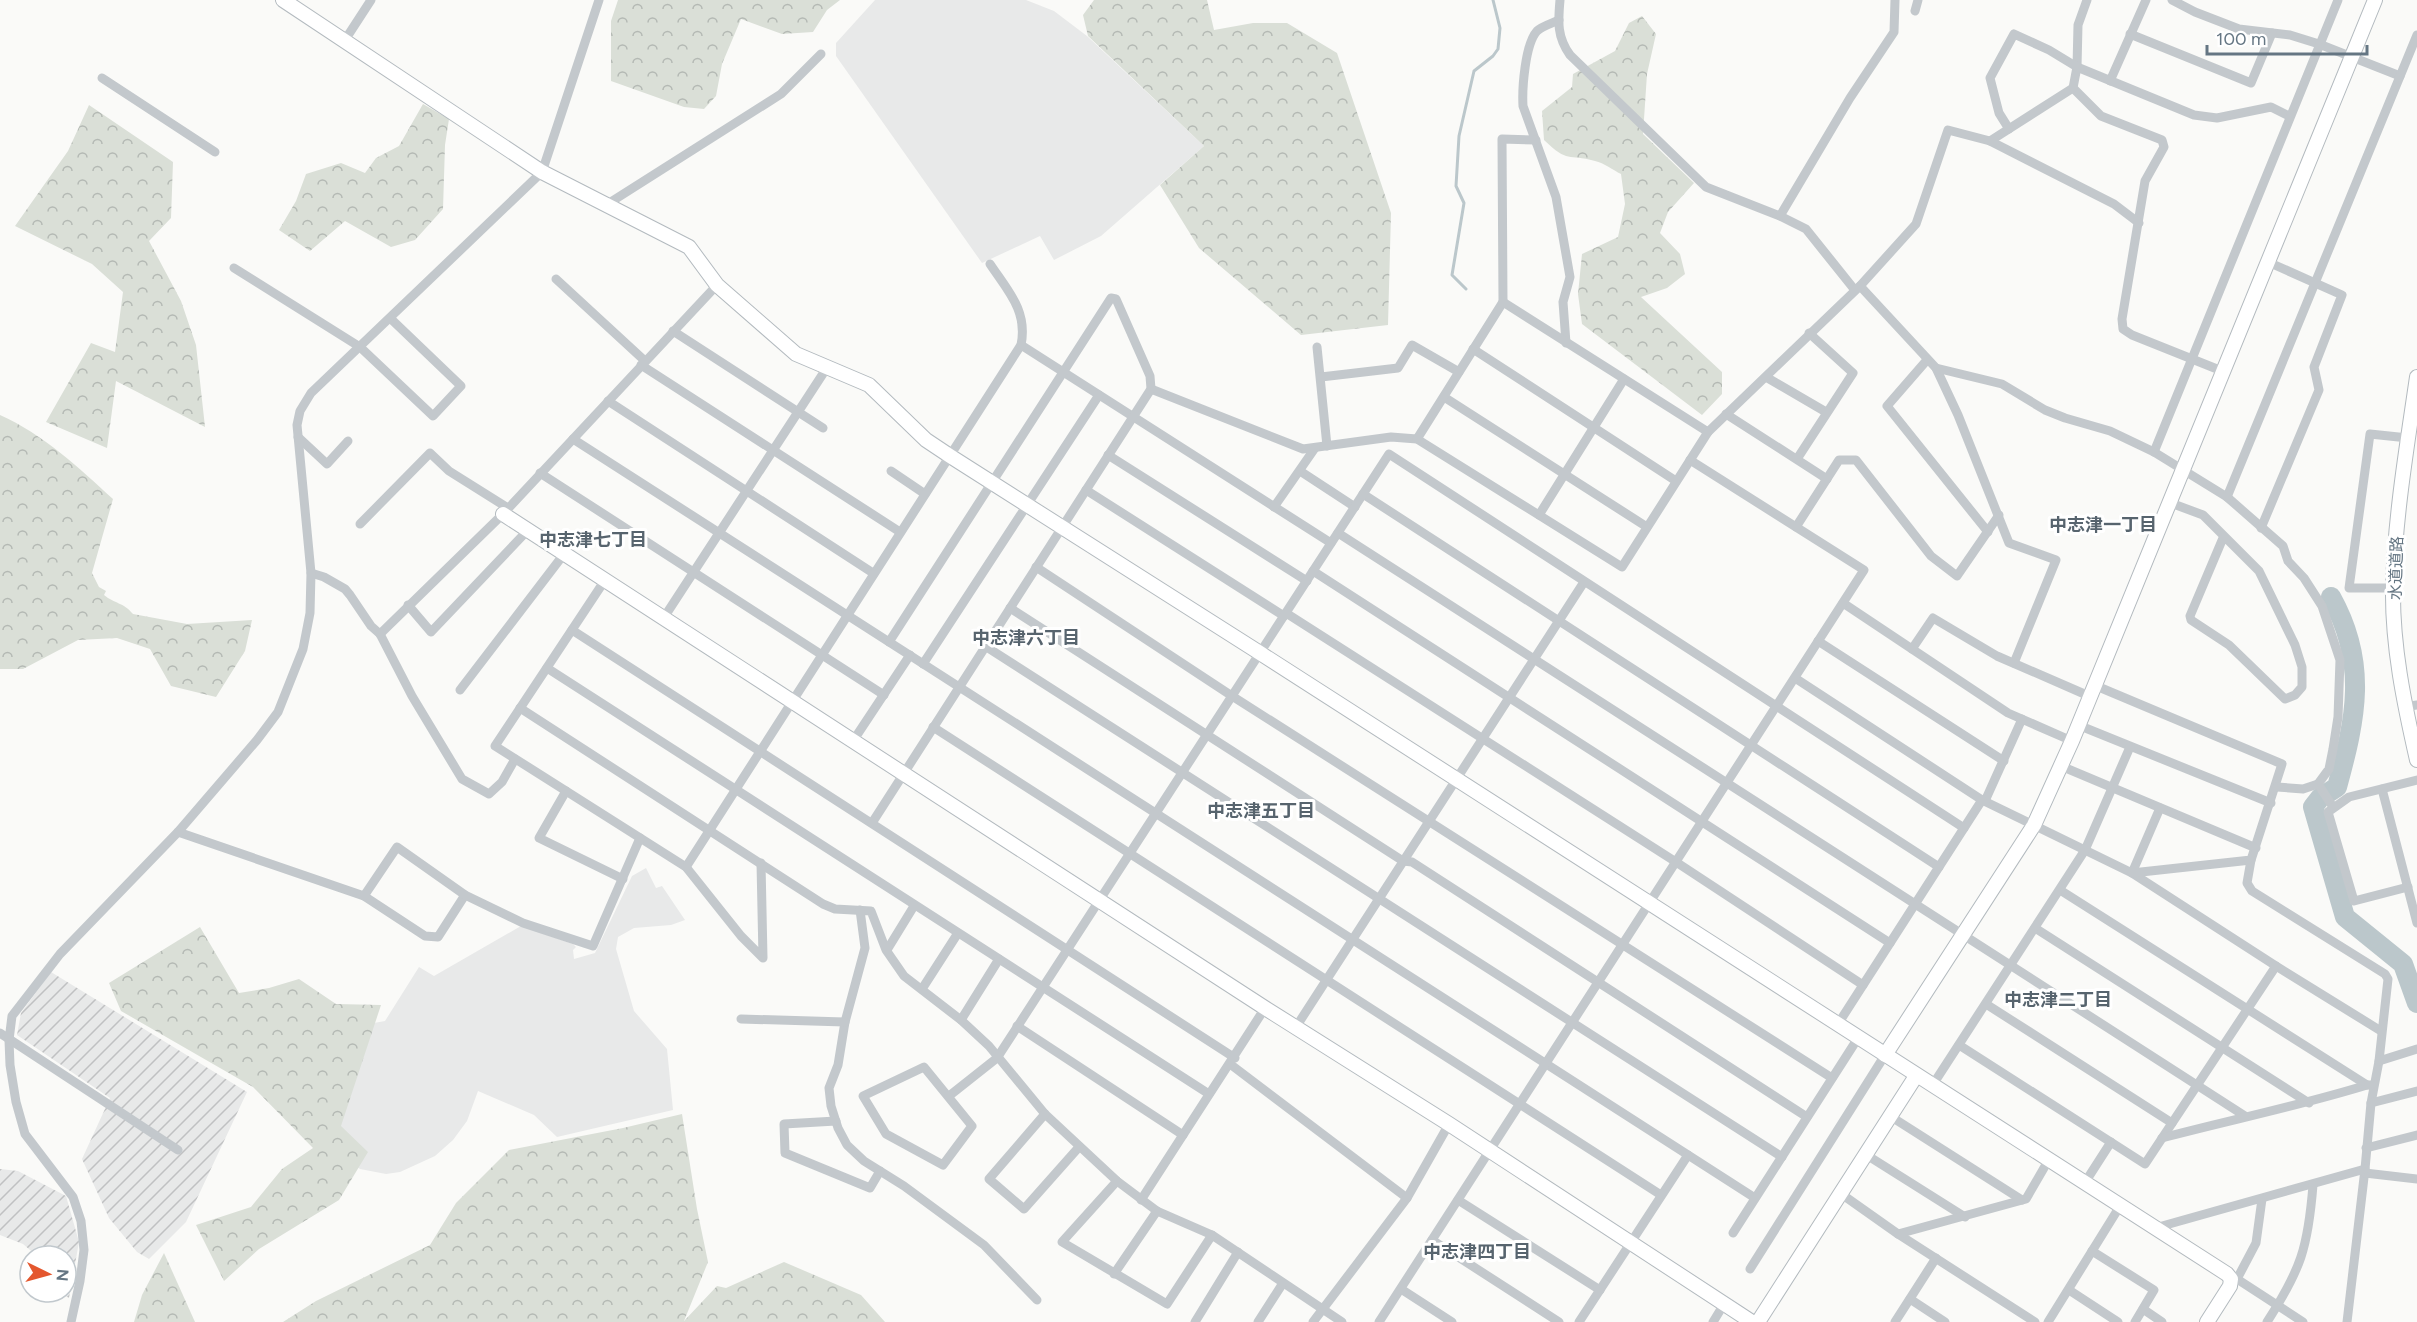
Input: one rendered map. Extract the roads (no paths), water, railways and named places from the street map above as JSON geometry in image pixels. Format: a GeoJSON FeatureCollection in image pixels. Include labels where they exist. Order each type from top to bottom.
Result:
{"type":"FeatureCollection","features":[{"type":"Feature","properties":{"kind":"street"},"geometry":{"type":"LineString","coordinates":[[283,0],[542,172],[689,247],[717,285],[796,354],[869,385],[926,440],[950,456],[1260,652],[2048,1161],[2303,1322]]}},
{"type":"Feature","properties":{"kind":"street"},"geometry":{"type":"LineString","coordinates":[[345,40],[371,0]]}},
{"type":"Feature","properties":{"kind":"street"},"geometry":{"type":"LineString","coordinates":[[71,1322],[81,1281],[84,1250],[81,1221],[73,1197],[25,1134],[16,1102],[10,1065],[9,1040],[12,1017],[60,954],[178,832],[278,712],[303,649],[310,613],[311,573],[297,425],[300,411],[311,393],[542,172],[599,0]]}},
{"type":"Feature","properties":{"kind":"street"},"geometry":{"type":"LineString","coordinates":[[1560,0],[1558,28],[1562,44],[1570,55],[1706,187],[1780,216],[1806,229],[1857,287],[1936,368],[2009,543],[2056,560],[2014,663]]}},
{"type":"Feature","properties":{"kind":"street"},"geometry":{"type":"LineString","coordinates":[[1780,216],[1850,98],[1894,32],[1895,0]]}},
{"type":"Feature","properties":{"kind":"street"},"geometry":{"type":"LineString","coordinates":[[1915,11],[1918,0]]}},
{"type":"Feature","properties":{"kind":"street"},"geometry":{"type":"LineString","coordinates":[[1990,141],[2073,88],[2078,25],[2087,0]]}},
{"type":"Feature","properties":{"kind":"street"},"geometry":{"type":"LineString","coordinates":[[2110,81],[2146,0]]}},
{"type":"Feature","properties":{"kind":"street"},"geometry":{"type":"LineString","coordinates":[[2172,0],[2195,12],[2240,29],[2290,35],[2352,56],[2400,76]]}},
{"type":"Feature","properties":{"kind":"street"},"geometry":{"type":"LineString","coordinates":[[2154,452],[2338,0]]}},
{"type":"Feature","properties":{"kind":"street"},"geometry":{"type":"LineString","coordinates":[[1750,1269],[2034,825],[2072,741],[2375,0]]}},
{"type":"Feature","properties":{"kind":"street"},"geometry":{"type":"LineString","coordinates":[[1558,20],[1537,31],[1530,47],[1522,91],[1523,106],[1556,197],[1570,277],[1563,302],[1566,343]]}},
{"type":"Feature","properties":{"kind":"street"},"geometry":{"type":"LineString","coordinates":[[2130,34],[2251,83],[2272,33]]}},
{"type":"Feature","properties":{"kind":"street"},"geometry":{"type":"LineString","coordinates":[[2009,129],[1999,113],[1990,78],[2014,34],[2049,50],[2076,67],[2200,117],[2229,117],[2271,107],[2289,116]]}},
{"type":"Feature","properties":{"kind":"street"},"geometry":{"type":"LineString","coordinates":[[2227,497],[2417,35]]}},
{"type":"Feature","properties":{"kind":"street"},"geometry":{"type":"LineString","coordinates":[[606,205],[781,94],[821,54]]}},
{"type":"Feature","properties":{"kind":"street"},"geometry":{"type":"LineString","coordinates":[[102,78],[215,152]]}},
{"type":"Feature","properties":{"kind":"street"},"geometry":{"type":"LineString","coordinates":[[2073,88],[2101,116],[2162,140],[2164,147],[2145,181],[2122,319],[2123,329],[2132,335],[2222,371]]}},
{"type":"Feature","properties":{"kind":"street"},"geometry":{"type":"LineString","coordinates":[[1151,389],[1303,449],[1391,437],[1417,439],[1622,567],[1708,432],[1857,287],[1916,224],[1948,130],[1990,141],[2114,204],[2139,223]]}},
{"type":"Feature","properties":{"kind":"street"},"geometry":{"type":"LineString","coordinates":[[1417,439],[1503,302],[1502,139],[1536,140]]}},
{"type":"Feature","properties":{"kind":"street"},"geometry":{"type":"LineString","coordinates":[[2261,528],[2319,390],[2314,367],[2342,295],[2268,262]]}},
{"type":"Feature","properties":{"kind":"street"},"geometry":{"type":"LineString","coordinates":[[686,867],[1021,345],[1023,335],[1020,311],[990,264]]}},
{"type":"Feature","properties":{"kind":"street"},"geometry":{"type":"LineString","coordinates":[[234,268],[360,346],[433,416],[461,386],[390,318]]}},
{"type":"Feature","properties":{"kind":"street"},"geometry":{"type":"LineString","coordinates":[[555,279],[643,364],[900,532]]}},
{"type":"Feature","properties":{"kind":"street"},"geometry":{"type":"LineString","coordinates":[[380,634],[505,511],[717,285]]}},
{"type":"Feature","properties":{"kind":"street"},"geometry":{"type":"LineString","coordinates":[[872,823],[1151,389],[1150,376],[1116,298],[1111,298],[889,642]]}},
{"type":"Feature","properties":{"kind":"street"},"geometry":{"type":"LineString","coordinates":[[1503,302],[1708,432]]}},
{"type":"Feature","properties":{"kind":"street"},"geometry":{"type":"LineString","coordinates":[[674,331],[823,428]]}},
{"type":"Feature","properties":{"kind":"street"},"geometry":{"type":"LineString","coordinates":[[1797,459],[1853,373],[1809,333]]}},
{"type":"Feature","properties":{"kind":"street"},"geometry":{"type":"LineString","coordinates":[[1021,345],[1331,543]]}},
{"type":"Feature","properties":{"kind":"street"},"geometry":{"type":"LineString","coordinates":[[1321,377],[1398,368],[1412,345],[1459,372]]}},
{"type":"Feature","properties":{"kind":"street"},"geometry":{"type":"LineString","coordinates":[[1317,347],[1327,446]]}},
{"type":"Feature","properties":{"kind":"street"},"geometry":{"type":"LineString","coordinates":[[1473,349],[1676,481]]}},
{"type":"Feature","properties":{"kind":"street"},"geometry":{"type":"LineString","coordinates":[[1928,360],[1887,406],[1988,532]]}},
{"type":"Feature","properties":{"kind":"street"},"geometry":{"type":"LineString","coordinates":[[663,619],[828,366]]}},
{"type":"Feature","properties":{"kind":"street"},"geometry":{"type":"LineString","coordinates":[[1936,368],[2002,384],[2045,410],[2110,430],[2154,452],[2227,497],[2283,546],[2288,561],[2304,578],[2322,606],[2338,649],[2340,676],[2329,769],[2318,784],[2303,789],[2277,787]]}},
{"type":"Feature","properties":{"kind":"street"},"geometry":{"type":"LineString","coordinates":[[1766,377],[1826,412]]}},
{"type":"Feature","properties":{"kind":"street","name":"水道道路"},"geometry":{"type":"LineString","coordinates":[[2417,377],[2399,503],[2393,588],[2397,656],[2411,706],[2417,760]]}},
{"type":"Feature","properties":{"kind":"street"},"geometry":{"type":"LineString","coordinates":[[1539,515],[1624,379]]}},
{"type":"Feature","properties":{"kind":"street"},"geometry":{"type":"LineString","coordinates":[[924,664],[1099,395]]}},
{"type":"Feature","properties":{"kind":"street"},"geometry":{"type":"LineString","coordinates":[[1444,397],[1647,527]]}},
{"type":"Feature","properties":{"kind":"street"},"geometry":{"type":"LineString","coordinates":[[608,401],[873,573]]}},
{"type":"Feature","properties":{"kind":"street"},"geometry":{"type":"LineString","coordinates":[[1726,414],[1827,479]]}},
{"type":"Feature","properties":{"kind":"street"},"geometry":{"type":"LineString","coordinates":[[2393,588],[2349,588],[2370,434],[2408,438]]}},
{"type":"Feature","properties":{"kind":"street"},"geometry":{"type":"LineString","coordinates":[[298,437],[327,464],[348,441]]}},
{"type":"Feature","properties":{"kind":"street"},"geometry":{"type":"LineString","coordinates":[[573,438],[1755,1198]]}},
{"type":"Feature","properties":{"kind":"street"},"geometry":{"type":"LineString","coordinates":[[1274,507],[1315,448]]}},
{"type":"Feature","properties":{"kind":"street"},"geometry":{"type":"LineString","coordinates":[[360,524],[430,453],[448,471],[564,554],[1752,1322]]}},
{"type":"Feature","properties":{"kind":"street"},"geometry":{"type":"LineString","coordinates":[[949,1096],[997,1058],[1389,454],[1964,828]]}},
{"type":"Feature","properties":{"kind":"street"},"geometry":{"type":"LineString","coordinates":[[1108,455],[1307,581]]}},
{"type":"Feature","properties":{"kind":"street"},"geometry":{"type":"LineString","coordinates":[[1379,1322],[1864,570],[1690,460]]}},
{"type":"Feature","properties":{"kind":"street"},"geometry":{"type":"LineString","coordinates":[[1796,527],[1839,460],[1856,460],[1931,556],[1957,576],[1999,515]]}},
{"type":"Feature","properties":{"kind":"street"},"geometry":{"type":"LineString","coordinates":[[891,471],[925,494]]}},
{"type":"Feature","properties":{"kind":"street"},"geometry":{"type":"LineString","coordinates":[[1300,471],[1355,507]]}},
{"type":"Feature","properties":{"kind":"street"},"geometry":{"type":"LineString","coordinates":[[540,473],[884,695]]}},
{"type":"Feature","properties":{"kind":"street"},"geometry":{"type":"LineString","coordinates":[[1086,490],[1676,862],[1863,985]]}},
{"type":"Feature","properties":{"kind":"street"},"geometry":{"type":"LineString","coordinates":[[1363,494],[1939,867]]}},
{"type":"Feature","properties":{"kind":"street"},"geometry":{"type":"LineString","coordinates":[[2168,502],[2203,515],[2223,538],[2259,571],[2295,645],[2302,667],[2302,687],[2295,695],[2285,699],[2229,645],[2191,620],[2190,616],[2223,538]]}},
{"type":"Feature","properties":{"kind":"street"},"geometry":{"type":"LineString","coordinates":[[408,605],[431,632],[528,530]]}},
{"type":"Feature","properties":{"kind":"street"},"geometry":{"type":"LineString","coordinates":[[1338,533],[2245,1116]]}},
{"type":"Feature","properties":{"kind":"street"},"geometry":{"type":"LineString","coordinates":[[460,690],[564,554]]}},
{"type":"Feature","properties":{"kind":"street"},"geometry":{"type":"LineString","coordinates":[[1036,567],[1232,696],[1624,943],[1832,1078]]}},
{"type":"Feature","properties":{"kind":"street"},"geometry":{"type":"LineString","coordinates":[[1313,571],[1890,943]]}},
{"type":"Feature","properties":{"kind":"street"},"geometry":{"type":"LineString","coordinates":[[311,573],[324,577],[345,589],[370,626],[380,634],[412,696],[462,779],[489,794],[502,782],[515,759]]}},
{"type":"Feature","properties":{"kind":"street"},"geometry":{"type":"LineString","coordinates":[[605,580],[495,746],[686,867],[741,936],[763,958],[761,863]]}},
{"type":"Feature","properties":{"kind":"street"},"geometry":{"type":"LineString","coordinates":[[1296,1027],[1584,582]]}},
{"type":"Feature","properties":{"kind":"street"},"geometry":{"type":"LineString","coordinates":[[1843,603],[2008,712],[2072,741]]}},
{"type":"Feature","properties":{"kind":"street"},"geometry":{"type":"LineString","coordinates":[[1010,608],[1403,861],[1412,862],[1599,981],[1807,1117]]}},
{"type":"Feature","properties":{"kind":"street"},"geometry":{"type":"LineString","coordinates":[[1912,649],[1933,618],[1986,650],[2014,663],[2092,690],[2282,764],[2277,787],[2251,860],[2247,883],[2252,891],[2385,974],[2388,979],[2379,1061],[2371,1085],[2365,1171],[2347,1322]]}},
{"type":"Feature","properties":{"kind":"street"},"geometry":{"type":"LineString","coordinates":[[572,630],[1068,949],[1232,1061],[1407,1198]]}},
{"type":"Feature","properties":{"kind":"street"},"geometry":{"type":"LineString","coordinates":[[1818,641],[2004,761]]}},
{"type":"Feature","properties":{"kind":"street"},"geometry":{"type":"LineString","coordinates":[[985,646],[1782,1157]]}},
{"type":"Feature","properties":{"kind":"street"},"geometry":{"type":"LineString","coordinates":[[853,741],[910,655]]}},
{"type":"Feature","properties":{"kind":"street"},"geometry":{"type":"LineString","coordinates":[[547,668],[1209,1094]]}},
{"type":"Feature","properties":{"kind":"street"},"geometry":{"type":"LineString","coordinates":[[1795,678],[1984,800],[2132,873],[2276,966],[2381,1030]]}},
{"type":"Feature","properties":{"kind":"street"},"geometry":{"type":"LineString","coordinates":[[520,708],[823,904],[835,909],[871,911],[887,950],[904,976],[961,1020],[989,1046],[1046,1114],[1117,1181],[1157,1211],[1212,1235],[1342,1322]]}},
{"type":"Feature","properties":{"kind":"street"},"geometry":{"type":"LineString","coordinates":[[1838,1024],[1984,800],[2022,719]]}},
{"type":"Feature","properties":{"kind":"street"},"geometry":{"type":"LineString","coordinates":[[2078,725],[2271,803]]}},
{"type":"Feature","properties":{"kind":"street"},"geometry":{"type":"LineString","coordinates":[[933,727],[1661,1195]]}},
{"type":"Feature","properties":{"kind":"street"},"geometry":{"type":"LineString","coordinates":[[1932,1086],[2085,850],[2130,747]]}},
{"type":"Feature","properties":{"kind":"street"},"geometry":{"type":"LineString","coordinates":[[2061,766],[2256,848]]}},
{"type":"Feature","properties":{"kind":"street"},"geometry":{"type":"LineString","coordinates":[[2408,887],[2354,901],[2328,812],[2349,797],[2417,780]]}},
{"type":"Feature","properties":{"kind":"street"},"geometry":{"type":"LineString","coordinates":[[2318,784],[2333,807]]}},
{"type":"Feature","properties":{"kind":"street"},"geometry":{"type":"LineString","coordinates":[[2382,789],[2417,923]]}},
{"type":"Feature","properties":{"kind":"street"},"geometry":{"type":"LineString","coordinates":[[566,791],[539,838],[623,879]]}},
{"type":"Feature","properties":{"kind":"street"},"geometry":{"type":"LineString","coordinates":[[2132,873],[2160,808]]}},
{"type":"Feature","properties":{"kind":"street"},"geometry":{"type":"LineString","coordinates":[[178,832],[364,896],[431,938],[438,937],[465,895]]}},
{"type":"Feature","properties":{"kind":"street"},"geometry":{"type":"LineString","coordinates":[[364,896],[397,847],[465,895],[523,923],[594,946],[640,838]]}},
{"type":"Feature","properties":{"kind":"street"},"geometry":{"type":"LineString","coordinates":[[2132,873],[2251,860]]}},
{"type":"Feature","properties":{"kind":"street"},"geometry":{"type":"LineString","coordinates":[[2060,890],[2371,1085]]}},
{"type":"Feature","properties":{"kind":"street"},"geometry":{"type":"LineString","coordinates":[[887,950],[914,906]]}},
{"type":"Feature","properties":{"kind":"street"},"geometry":{"type":"LineString","coordinates":[[860,910],[865,948],[845,1022],[838,1065],[829,1088],[836,1121],[847,1145],[864,1161],[904,1186],[984,1245],[1037,1300]]}},
{"type":"Feature","properties":{"kind":"street"},"geometry":{"type":"LineString","coordinates":[[2036,928],[2309,1103]]}},
{"type":"Feature","properties":{"kind":"street"},"geometry":{"type":"LineString","coordinates":[[922,989],[957,933]]}},
{"type":"Feature","properties":{"kind":"street"},"geometry":{"type":"LineString","coordinates":[[961,1020],[999,959]]}},
{"type":"Feature","properties":{"kind":"street"},"geometry":{"type":"LineString","coordinates":[[1959,1045],[2145,1164],[2276,966]]}},
{"type":"Feature","properties":{"kind":"street"},"geometry":{"type":"LineString","coordinates":[[1986,1004],[2172,1123]]}},
{"type":"Feature","properties":{"kind":"street"},"geometry":{"type":"LineString","coordinates":[[1141,1200],[1265,1008]]}},
{"type":"Feature","properties":{"kind":"street"},"geometry":{"type":"LineString","coordinates":[[741,1019],[845,1022]]}},
{"type":"Feature","properties":{"kind":"street"},"geometry":{"type":"LineString","coordinates":[[1017,1026],[1183,1135]]}},
{"type":"Feature","properties":{"kind":"street"},"geometry":{"type":"LineString","coordinates":[[0,1033],[178,1150]]}},
{"type":"Feature","properties":{"kind":"street"},"geometry":{"type":"LineString","coordinates":[[1733,1233],[1858,1038]]}},
{"type":"Feature","properties":{"kind":"street"},"geometry":{"type":"LineString","coordinates":[[2379,1061],[2417,1049]]}},
{"type":"Feature","properties":{"kind":"street"},"geometry":{"type":"LineString","coordinates":[[924,1066],[949,1096],[972,1126],[943,1165],[885,1134],[863,1096],[924,1066]]}},
{"type":"Feature","properties":{"kind":"street"},"geometry":{"type":"LineString","coordinates":[[1758,1322],[1916,1076]]}},
{"type":"Feature","properties":{"kind":"street"},"geometry":{"type":"LineString","coordinates":[[2162,1138],[2245,1116],[2309,1103],[2371,1085]]}},
{"type":"Feature","properties":{"kind":"street"},"geometry":{"type":"LineString","coordinates":[[2371,1103],[2417,1091]]}},
{"type":"Feature","properties":{"kind":"street"},"geometry":{"type":"LineString","coordinates":[[1046,1114],[989,1179],[1024,1209],[1079,1147]]}},
{"type":"Feature","properties":{"kind":"street"},"geometry":{"type":"LineString","coordinates":[[1890,1116],[2022,1200]]}},
{"type":"Feature","properties":{"kind":"street"},"geometry":{"type":"LineString","coordinates":[[836,1121],[784,1124],[785,1153],[870,1188],[880,1171]]}},
{"type":"Feature","properties":{"kind":"street"},"geometry":{"type":"LineString","coordinates":[[1313,1322],[1407,1198],[1449,1124]]}},
{"type":"Feature","properties":{"kind":"street"},"geometry":{"type":"LineString","coordinates":[[2366,1148],[2417,1135]]}},
{"type":"Feature","properties":{"kind":"street"},"geometry":{"type":"LineString","coordinates":[[2084,1184],[2111,1142]]}},
{"type":"Feature","properties":{"kind":"street"},"geometry":{"type":"LineString","coordinates":[[1865,1154],[1965,1217]]}},
{"type":"Feature","properties":{"kind":"street"},"geometry":{"type":"LineString","coordinates":[[1579,1322],[1688,1155]]}},
{"type":"Feature","properties":{"kind":"street"},"geometry":{"type":"LineString","coordinates":[[1898,1234],[2026,1199],[2048,1161]]}},
{"type":"Feature","properties":{"kind":"street"},"geometry":{"type":"LineString","coordinates":[[2155,1228],[2365,1171],[2417,1179]]}},
{"type":"Feature","properties":{"kind":"street"},"geometry":{"type":"LineString","coordinates":[[1117,1181],[1062,1242],[1114,1274],[1167,1304],[1212,1235]]}},
{"type":"Feature","properties":{"kind":"street"},"geometry":{"type":"LineString","coordinates":[[2267,1322],[2293,1280],[2301,1260],[2307,1239],[2313,1185]]}},
{"type":"Feature","properties":{"kind":"street"},"geometry":{"type":"LineString","coordinates":[[1840,1193],[1898,1234],[2035,1322]]}},
{"type":"Feature","properties":{"kind":"street"},"geometry":{"type":"LineString","coordinates":[[2207,1322],[2256,1243],[2262,1199]]}},
{"type":"Feature","properties":{"kind":"street"},"geometry":{"type":"LineString","coordinates":[[1458,1200],[1600,1290]]}},
{"type":"Feature","properties":{"kind":"street"},"geometry":{"type":"LineString","coordinates":[[2048,1322],[2120,1206]]}},
{"type":"Feature","properties":{"kind":"street"},"geometry":{"type":"LineString","coordinates":[[1114,1274],[1157,1211]]}},
{"type":"Feature","properties":{"kind":"street"},"geometry":{"type":"LineString","coordinates":[[1432,1240],[1559,1322]]}},
{"type":"Feature","properties":{"kind":"street"},"geometry":{"type":"LineString","coordinates":[[2092,1251],[2154,1290],[2135,1322]]}},
{"type":"Feature","properties":{"kind":"street"},"geometry":{"type":"LineString","coordinates":[[1195,1322],[1238,1252]]}},
{"type":"Feature","properties":{"kind":"street"},"geometry":{"type":"LineString","coordinates":[[1895,1322],[1936,1258]]}},
{"type":"Feature","properties":{"kind":"street"},"geometry":{"type":"LineString","coordinates":[[1258,1322],[1283,1283]]}},
{"type":"Feature","properties":{"kind":"street"},"geometry":{"type":"LineString","coordinates":[[1401,1289],[1452,1322]]}},
{"type":"Feature","properties":{"kind":"street"},"geometry":{"type":"LineString","coordinates":[[2068,1290],[2118,1322]]}},
{"type":"Feature","properties":{"kind":"street"},"geometry":{"type":"LineString","coordinates":[[1910,1299],[1945,1322]]}},
{"type":"Feature","properties":{"kind":"street"},"geometry":{"type":"LineString","coordinates":[[1713,1322],[1725,1304]]}},
{"type":"Feature","properties":{"kind":"street"},"geometry":{"type":"LineString","coordinates":[[2143,1309],[2162,1322]]}},
{"type":"Feature","properties":{"kind":"waterway"},"geometry":{"type":"LineString","coordinates":[[1466,289],[1452,275],[1464,203],[1456,186],[1459,136],[1474,71],[1498,49],[1500,28],[1493,0]]}},
{"type":"Feature","properties":{"kind":"waterway"},"geometry":{"type":"LineString","coordinates":[[2331,597],[2343,621],[2350,645],[2355,691],[2349,737],[2337,787],[2320,798],[2313,807],[2345,917],[2403,964],[2417,1003]]}},
{"type":"Feature","properties":{"kind":"district","name":"中志津一丁目"},"geometry":{"type":"Point","coordinates":[2103,525]}},
{"type":"Feature","properties":{"kind":"district","name":"中志津七丁目"},"geometry":{"type":"Point","coordinates":[593,540]}},
{"type":"Feature","properties":{"kind":"district","name":"中志津六丁目"},"geometry":{"type":"Point","coordinates":[1026,638]}},
{"type":"Feature","properties":{"kind":"district","name":"中志津五丁目"},"geometry":{"type":"Point","coordinates":[1261,811]}},
{"type":"Feature","properties":{"kind":"district","name":"中志津二丁目"},"geometry":{"type":"Point","coordinates":[2058,1000]}},
{"type":"Feature","properties":{"kind":"district","name":"中志津四丁目"},"geometry":{"type":"Point","coordinates":[1477,1252]}}]}
